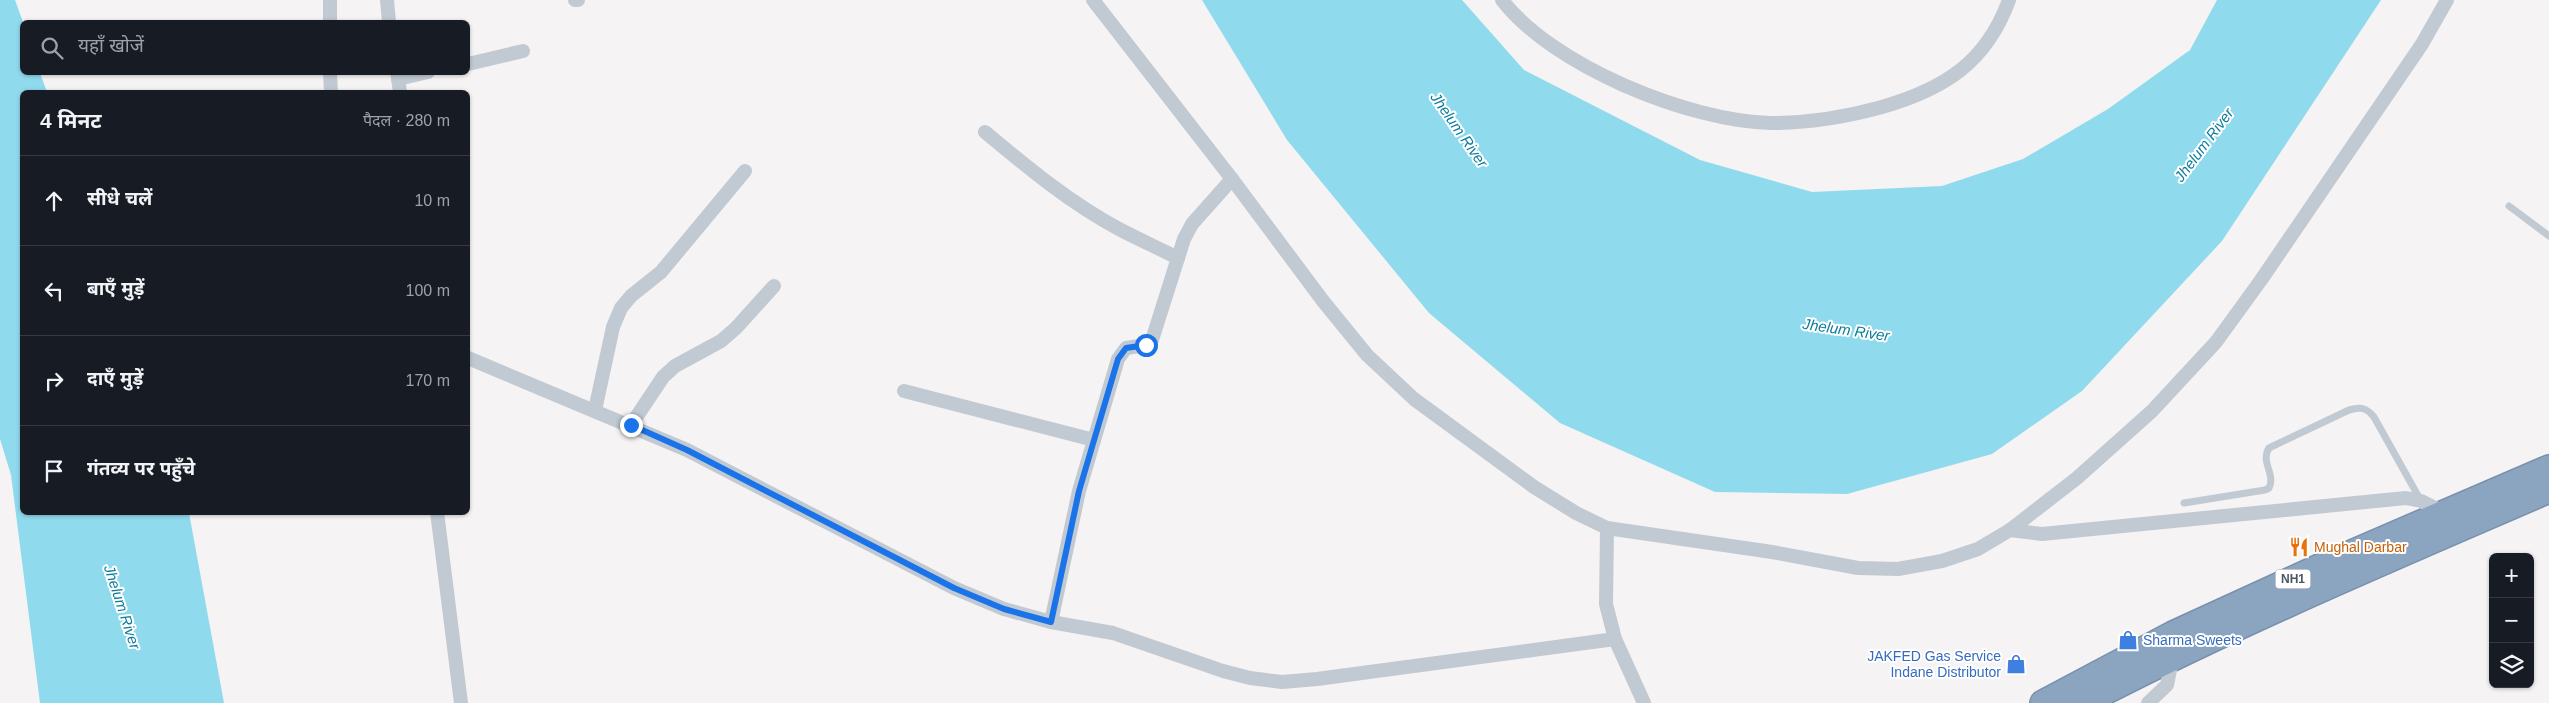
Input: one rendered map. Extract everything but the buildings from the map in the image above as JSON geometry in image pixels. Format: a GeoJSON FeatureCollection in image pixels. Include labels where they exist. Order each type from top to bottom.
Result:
{"type":"FeatureCollection","features":[{"type":"Feature","properties":{"kind":"highway","name":"NH1"},"geometry":{"type":"LineString","coordinates":[[2043,703],[2173,645],[2326,564],[2549,468]]}},
{"type":"Feature","properties":{"kind":"highway","name":"NH1"},"geometry":{"type":"LineString","coordinates":[[2083,703],[2173,645],[2265,612],[2549,490]]}},
{"type":"Feature","properties":{"kind":"street"},"geometry":{"type":"LineString","coordinates":[[330,0],[330,20]]}},
{"type":"Feature","properties":{"kind":"street"},"geometry":{"type":"LineString","coordinates":[[387,0],[389,20]]}},
{"type":"Feature","properties":{"kind":"street"},"geometry":{"type":"LineString","coordinates":[[1093,0],[1232,179],[1323,301],[1367,355],[1414,399],[1534,487],[1576,513],[1608,528],[1858,568],[1898,568],[1942,561],[1978,549],[2010,530],[2077,478],[2152,411],[2216,342],[2262,280],[2405,68],[2447,0]]}},
{"type":"Feature","properties":{"kind":"street"},"geometry":{"type":"LineString","coordinates":[[1502,0],[1527,26],[1579,63],[1624,86],[1672,103],[1719,116],[1769,123],[1815,122],[1860,113],[1903,100],[1940,85],[1967,66],[1988,44],[2002,20],[2009,0]]}},
{"type":"Feature","properties":{"kind":"street"},"geometry":{"type":"LineString","coordinates":[[470,64],[523,51]]}},
{"type":"Feature","properties":{"kind":"street"},"geometry":{"type":"LineString","coordinates":[[330,75],[330,90]]}},
{"type":"Feature","properties":{"kind":"street"},"geometry":{"type":"LineString","coordinates":[[398,81],[418,75]]}},
{"type":"Feature","properties":{"kind":"street"},"geometry":{"type":"LineString","coordinates":[[985,132],[1031,171],[1073,201],[1117,228],[1178,258]]}},
{"type":"Feature","properties":{"kind":"street"},"geometry":{"type":"LineString","coordinates":[[595,410],[613,327],[621,308],[631,296],[661,272],[745,171]]}},
{"type":"Feature","properties":{"kind":"street"},"geometry":{"type":"LineString","coordinates":[[1051,622],[1079,491],[1118,359],[1126,348],[1146,345],[1152,340],[1178,258],[1192,224],[1232,179]]}},
{"type":"Feature","properties":{"kind":"street"},"geometry":{"type":"LineString","coordinates":[[631,425],[663,377],[675,366],[726,337],[774,286]]}},
{"type":"Feature","properties":{"kind":"street"},"geometry":{"type":"LineString","coordinates":[[470,359],[687,450],[954,588],[1004,609],[1051,622],[1113,633],[1222,671],[1250,678],[1282,682],[1615,640]]}},
{"type":"Feature","properties":{"kind":"street"},"geometry":{"type":"LineString","coordinates":[[904,391],[1094,440]]}},
{"type":"Feature","properties":{"kind":"street"},"geometry":{"type":"LineString","coordinates":[[2010,530],[2042,534],[2406,498],[2421,501],[2445,513]]}},
{"type":"Feature","properties":{"kind":"street"},"geometry":{"type":"LineString","coordinates":[[437,515],[461,703]]}},
{"type":"Feature","properties":{"kind":"street"},"geometry":{"type":"LineString","coordinates":[[1608,528],[1606,604],[1615,640],[1644,703]]}},
{"type":"Feature","properties":{"kind":"street"},"geometry":{"type":"LineString","coordinates":[[2148,703],[2167,685],[2173,645]]}},
{"type":"Feature","properties":{"kind":"lane"},"geometry":{"type":"LineString","coordinates":[[2508,206],[2549,236]]}},
{"type":"Feature","properties":{"kind":"lane"},"geometry":{"type":"LineString","coordinates":[[2184,503],[2269,488],[2272,479],[2266,459],[2270,448],[2350,410],[2362,408],[2374,417],[2421,501]]}},
{"type":"Feature","properties":{"kind":"water","name":"Jhelum River"},"geometry":{"type":"Polygon","coordinates":[[[0,0],[15,0],[22,20],[20,20],[20,75],[41,75],[46,90],[20,90],[20,515],[189,515],[224,703],[40,703],[11,475],[0,439],[0,0]]]}},
{"type":"Feature","properties":{"kind":"water","name":"Jhelum River"},"geometry":{"type":"Polygon","coordinates":[[[1202,0],[1462,0],[1524,70],[1700,160],[1812,192],[1942,186],[2023,159],[2108,109],[2190,50],[2217,0],[2381,0],[2222,241],[2082,391],[1992,454],[1847,494],[1715,492],[1560,423],[1429,313],[1287,140],[1202,0]]]}},
{"type":"Feature","properties":{"kind":"place","name":"Mughal Darbar"},"geometry":{"type":"Point","coordinates":[2299,547]}},
{"type":"Feature","properties":{"kind":"place","name":"Sharma Sweets"},"geometry":{"type":"Point","coordinates":[2128,640]}},
{"type":"Feature","properties":{"kind":"place","name":"JAKFED Gas Service Indane Distributor"},"geometry":{"type":"Point","coordinates":[2016,664]}},
{"type":"Feature","properties":{"kind":"route"},"geometry":{"type":"LineString","coordinates":[[631,425],[687,450],[954,588],[1004,609],[1051,622],[1079,491],[1118,359],[1126,348],[1146,345]]}}]}
